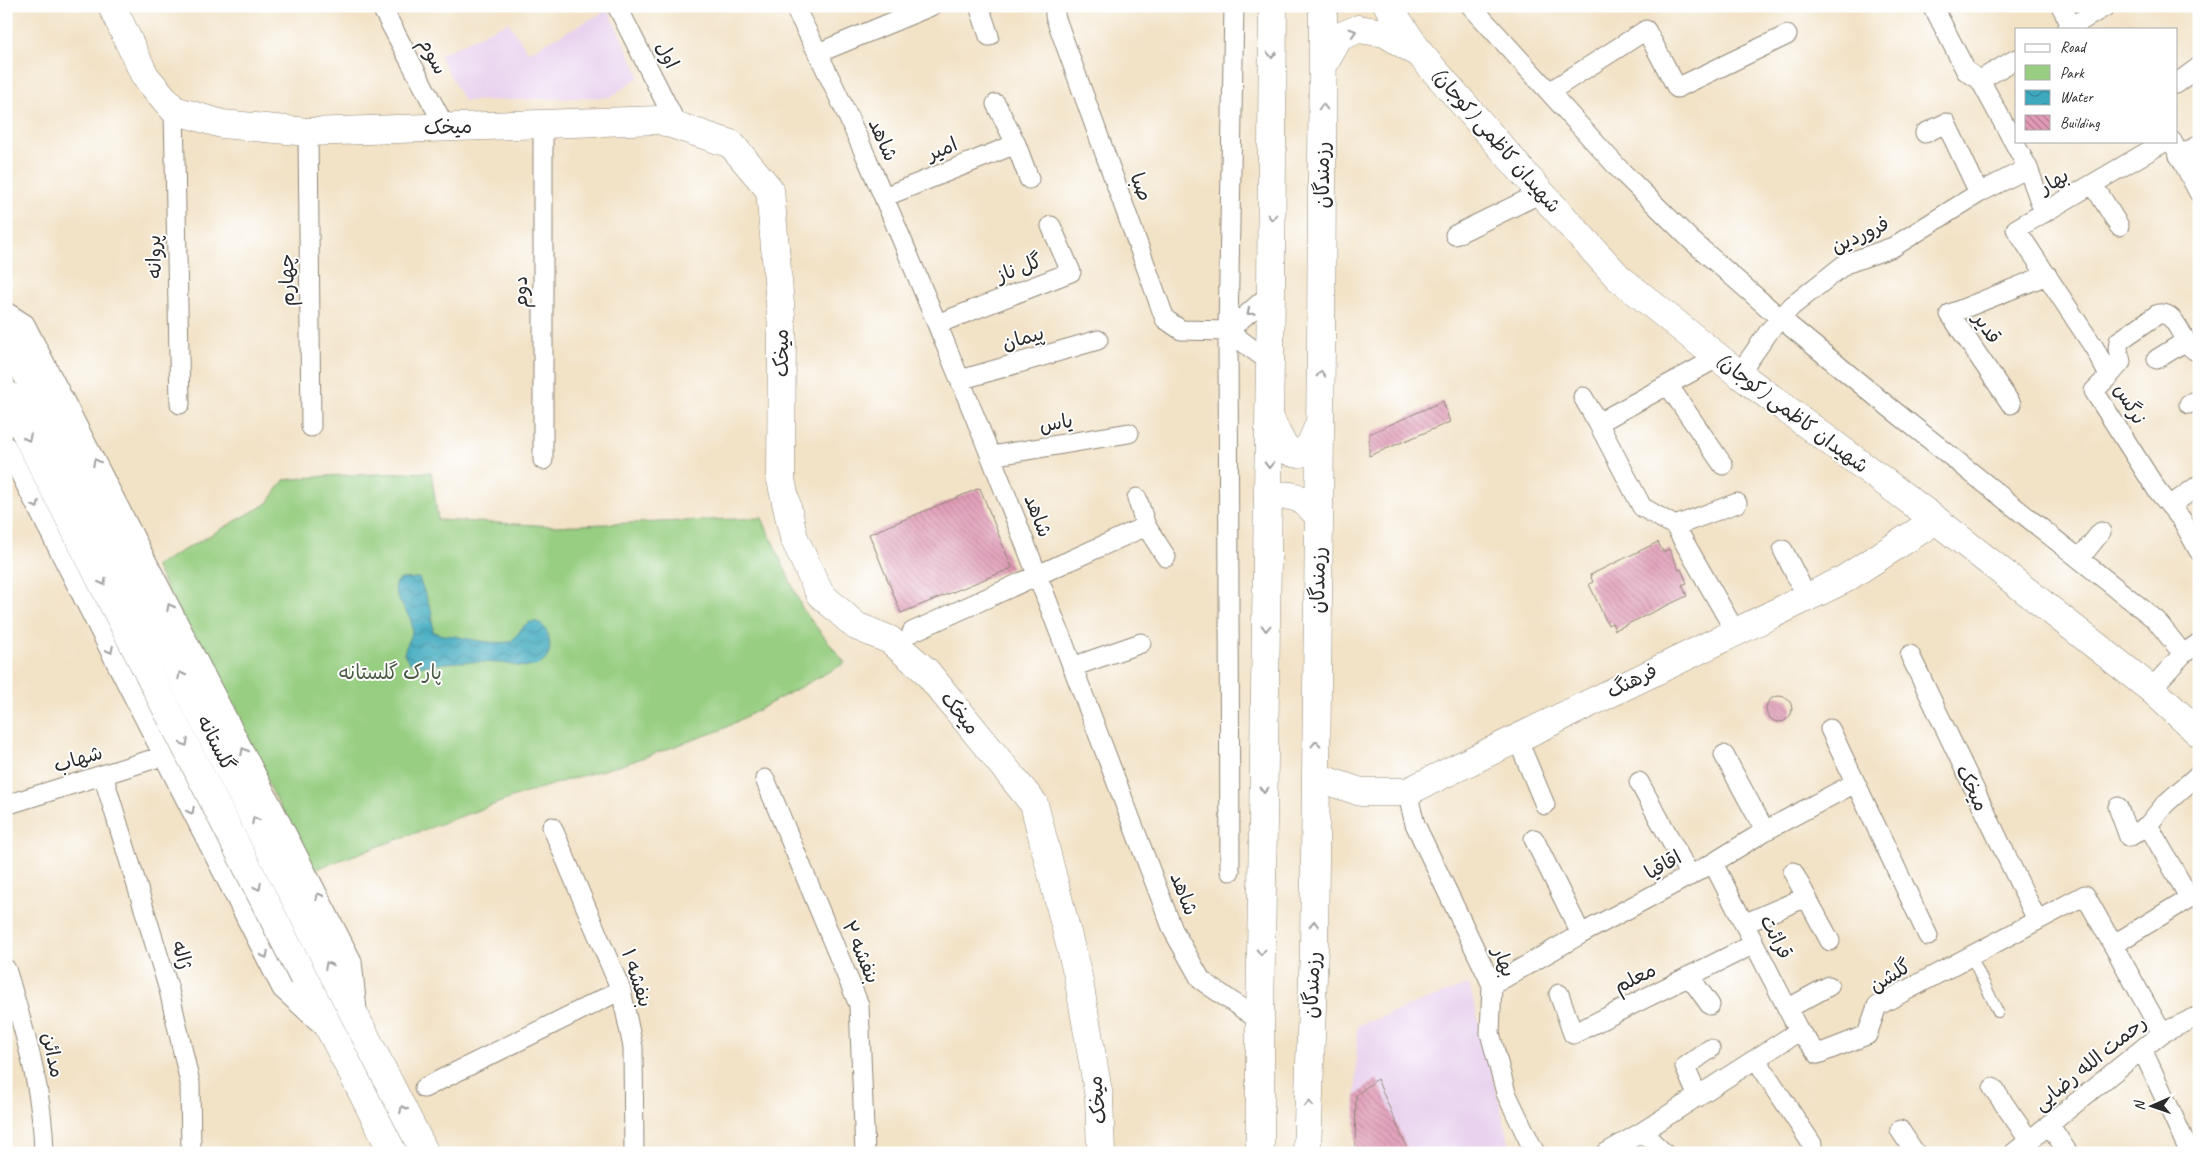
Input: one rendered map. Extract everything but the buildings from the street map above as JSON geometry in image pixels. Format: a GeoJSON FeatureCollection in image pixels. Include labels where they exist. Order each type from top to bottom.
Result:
{"type":"FeatureCollection","features":[{"type":"Feature","properties":{"kind":"main road"},"geometry":{"type":"LineString","coordinates":[[112,6],[145,76],[174,110]]}},
{"type":"Feature","properties":{"kind":"main road"},"geometry":{"type":"LineString","coordinates":[[1260,1153],[1260,1020],[1270,416],[1273,6]]}},
{"type":"Feature","properties":{"kind":"main road","name":"رزمندگان"},"geometry":{"type":"LineString","coordinates":[[1307,1153],[1314,946],[1323,6]]}},
{"type":"Feature","properties":{"kind":"main road"},"geometry":{"type":"LineString","coordinates":[[1388,6],[1421,55]]}},
{"type":"Feature","properties":{"kind":"main road"},"geometry":{"type":"LineString","coordinates":[[1323,66],[1339,38],[1358,29],[1384,33],[1421,55]]}},
{"type":"Feature","properties":{"kind":"main road","name":"شهیدان کاظمی (کوجان)"},"geometry":{"type":"LineString","coordinates":[[1421,55],[1541,193],[1619,278],[1717,358],[1936,520],[2151,689],[2199,733]]}},
{"type":"Feature","properties":{"kind":"main road","name":"میخک"},"geometry":{"type":"LineString","coordinates":[[174,110],[222,124],[308,132],[659,120],[731,144],[770,190],[782,327],[781,480],[794,538],[820,594],[856,626],[890,640],[926,671],[1034,804],[1078,976],[1099,1097],[1101,1153]]}},
{"type":"Feature","properties":{"kind":"main road","name":"گلستانه"},"geometry":{"type":"LineString","coordinates":[[6,333],[425,1153]]}},
{"type":"Feature","properties":{"kind":"main road","name":"گلستانه"},"geometry":{"type":"LineString","coordinates":[[6,394],[393,1153]]}},
{"type":"Feature","properties":{"kind":"main road"},"geometry":{"type":"LineString","coordinates":[[1270,416],[1279,440],[1284,447],[1293,452],[1301,452],[1308,447],[1320,423]]}},
{"type":"Feature","properties":{"kind":"main road"},"geometry":{"type":"LineString","coordinates":[[1268,508],[1273,497],[1283,495],[1296,496],[1310,505],[1319,517]]}},
{"type":"Feature","properties":{"kind":"main road","name":"فرهنگ"},"geometry":{"type":"LineString","coordinates":[[1316,777],[1361,792],[1407,792],[1843,580],[1936,520]]}},
{"type":"Feature","properties":{"kind":"street","name":"سوم"},"geometry":{"type":"LineString","coordinates":[[381,6],[445,127]]}},
{"type":"Feature","properties":{"kind":"street","name":"اول"},"geometry":{"type":"LineString","coordinates":[[617,6],[677,125]]}},
{"type":"Feature","properties":{"kind":"street","name":"شاهد"},"geometry":{"type":"LineString","coordinates":[[794,6],[818,53],[884,196],[960,380],[1173,930],[1201,980],[1260,1020]]}},
{"type":"Feature","properties":{"kind":"street"},"geometry":{"type":"LineString","coordinates":[[818,53],[931,6]]}},
{"type":"Feature","properties":{"kind":"street"},"geometry":{"type":"LineString","coordinates":[[979,6],[989,36]]}},
{"type":"Feature","properties":{"kind":"street","name":"صبا"},"geometry":{"type":"LineString","coordinates":[[1055,6],[1055,16],[1164,319],[1181,330],[1228,330]]}},
{"type":"Feature","properties":{"kind":"street"},"geometry":{"type":"LineString","coordinates":[[1230,871],[1228,330],[1234,6]]}},
{"type":"Feature","properties":{"kind":"street"},"geometry":{"type":"LineString","coordinates":[[1471,6],[1620,170],[1692,242],[1780,318],[2191,648],[2151,689]]}},
{"type":"Feature","properties":{"kind":"street"},"geometry":{"type":"LineString","coordinates":[[1931,6],[1936,12],[1966,71],[1980,80],[2028,168],[2044,213]]}},
{"type":"Feature","properties":{"kind":"street"},"geometry":{"type":"LineString","coordinates":[[2062,6],[2071,28],[2106,6]]}},
{"type":"Feature","properties":{"kind":"street"},"geometry":{"type":"LineString","coordinates":[[1549,92],[1646,30],[1677,88],[1787,35]]}},
{"type":"Feature","properties":{"kind":"street"},"geometry":{"type":"LineString","coordinates":[[1980,80],[2015,60]]}},
{"type":"Feature","properties":{"kind":"street"},"geometry":{"type":"LineString","coordinates":[[2178,83],[2199,67]]}},
{"type":"Feature","properties":{"kind":"street"},"geometry":{"type":"LineString","coordinates":[[996,104],[1016,144],[1029,179]]}},
{"type":"Feature","properties":{"kind":"street","name":"پروانه"},"geometry":{"type":"LineString","coordinates":[[174,110],[180,404]]}},
{"type":"Feature","properties":{"kind":"street","name":"دوم"},"geometry":{"type":"LineString","coordinates":[[543,124],[543,460]]}},
{"type":"Feature","properties":{"kind":"street"},"geometry":{"type":"LineString","coordinates":[[1925,132],[1946,124],[1979,193]]}},
{"type":"Feature","properties":{"kind":"street","name":"چهارم"},"geometry":{"type":"LineString","coordinates":[[308,132],[311,427]]}},
{"type":"Feature","properties":{"kind":"street","name":"بهار"},"geometry":{"type":"LineString","coordinates":[[2016,229],[2164,142]]}},
{"type":"Feature","properties":{"kind":"street","name":"امیر"},"geometry":{"type":"LineString","coordinates":[[884,196],[1016,144]]}},
{"type":"Feature","properties":{"kind":"street"},"geometry":{"type":"LineString","coordinates":[[2199,145],[2175,148],[2199,193]]}},
{"type":"Feature","properties":{"kind":"street","name":"فروردین"},"geometry":{"type":"LineString","coordinates":[[1739,374],[1780,318],[1792,306],[1845,264],[1893,247],[1979,193],[2028,168]]}},
{"type":"Feature","properties":{"kind":"street"},"geometry":{"type":"LineString","coordinates":[[2093,184],[2119,226]]}},
{"type":"Feature","properties":{"kind":"street"},"geometry":{"type":"LineString","coordinates":[[1455,235],[1541,193]]}},
{"type":"Feature","properties":{"kind":"street","name":"گل ناز"},"geometry":{"type":"LineString","coordinates":[[937,324],[1072,272],[1051,226]]}},
{"type":"Feature","properties":{"kind":"street","name":"نرگس"},"geometry":{"type":"LineString","coordinates":[[2016,229],[2095,349],[2109,376],[2094,391],[2157,490],[2182,520],[2199,551]]}},
{"type":"Feature","properties":{"kind":"street","name":"قدیر"},"geometry":{"type":"LineString","coordinates":[[2011,404],[1950,314],[2047,275]]}},
{"type":"Feature","properties":{"kind":"street"},"geometry":{"type":"LineString","coordinates":[[1228,330],[1271,293]]}},
{"type":"Feature","properties":{"kind":"street"},"geometry":{"type":"LineString","coordinates":[[6,312],[25,324],[352,961],[358,1024]]}},
{"type":"Feature","properties":{"kind":"street"},"geometry":{"type":"LineString","coordinates":[[2109,376],[2121,362],[2118,349],[2120,341],[2158,314],[2165,314],[2170,317],[2192,346],[2157,359]]}},
{"type":"Feature","properties":{"kind":"street"},"geometry":{"type":"LineString","coordinates":[[1228,330],[1270,362]]}},
{"type":"Feature","properties":{"kind":"street","name":"پیمان"},"geometry":{"type":"LineString","coordinates":[[960,380],[1098,340]]}},
{"type":"Feature","properties":{"kind":"street"},"geometry":{"type":"LineString","coordinates":[[1598,423],[1717,358]]}},
{"type":"Feature","properties":{"kind":"street"},"geometry":{"type":"LineString","coordinates":[[1668,385],[1723,465]]}},
{"type":"Feature","properties":{"kind":"street"},"geometry":{"type":"LineString","coordinates":[[1583,397],[1642,507],[1674,526],[1735,632]]}},
{"type":"Feature","properties":{"kind":"street","name":"یاس"},"geometry":{"type":"LineString","coordinates":[[991,456],[1129,433]]}},
{"type":"Feature","properties":{"kind":"street"},"geometry":{"type":"LineString","coordinates":[[6,446],[282,989],[333,1035]]}},
{"type":"Feature","properties":{"kind":"street"},"geometry":{"type":"LineString","coordinates":[[2170,506],[2199,485]]}},
{"type":"Feature","properties":{"kind":"street"},"geometry":{"type":"LineString","coordinates":[[1137,498],[1146,526],[1166,557]]}},
{"type":"Feature","properties":{"kind":"street"},"geometry":{"type":"LineString","coordinates":[[1674,526],[1737,503]]}},
{"type":"Feature","properties":{"kind":"street"},"geometry":{"type":"LineString","coordinates":[[912,632],[1146,526]]}},
{"type":"Feature","properties":{"kind":"street"},"geometry":{"type":"LineString","coordinates":[[2080,558],[2102,532]]}},
{"type":"Feature","properties":{"kind":"street"},"geometry":{"type":"LineString","coordinates":[[1782,550],[1807,597]]}},
{"type":"Feature","properties":{"kind":"street"},"geometry":{"type":"LineString","coordinates":[[1072,667],[1141,643]]}},
{"type":"Feature","properties":{"kind":"street","name":"میخک"},"geometry":{"type":"LineString","coordinates":[[1910,654],[2037,920]]}},
{"type":"Feature","properties":{"kind":"street"},"geometry":{"type":"LineString","coordinates":[[1830,729],[1928,936]]}},
{"type":"Feature","properties":{"kind":"street"},"geometry":{"type":"LineString","coordinates":[[1517,738],[1545,805]]}},
{"type":"Feature","properties":{"kind":"street"},"geometry":{"type":"LineString","coordinates":[[1724,755],[1765,831]]}},
{"type":"Feature","properties":{"kind":"street","name":"شهاب"},"geometry":{"type":"LineString","coordinates":[[6,805],[164,756]]}},
{"type":"Feature","properties":{"kind":"street"},"geometry":{"type":"LineString","coordinates":[[2118,806],[2129,837],[2148,825],[2166,804],[2199,774]]}},
{"type":"Feature","properties":{"kind":"street","name":"ژاله"},"geometry":{"type":"LineString","coordinates":[[102,775],[169,990],[190,1083],[191,1153]]}},
{"type":"Feature","properties":{"kind":"street","name":"بنفشه ۲"},"geometry":{"type":"LineString","coordinates":[[765,779],[859,1005],[865,1153]]}},
{"type":"Feature","properties":{"kind":"street"},"geometry":{"type":"LineString","coordinates":[[1639,782],[1690,876]]}},
{"type":"Feature","properties":{"kind":"street","name":"اقاقیا"},"geometry":{"type":"LineString","coordinates":[[1492,985],[1581,934],[1690,876],[1765,831],[1855,783]]}},
{"type":"Feature","properties":{"kind":"street","name":"بهار"},"geometry":{"type":"LineString","coordinates":[[1407,792],[1415,824],[1492,985],[1490,1033],[1506,1093],[1535,1153]]}},
{"type":"Feature","properties":{"kind":"street"},"geometry":{"type":"LineString","coordinates":[[2148,825],[2194,895],[2113,945],[2162,1033]]}},
{"type":"Feature","properties":{"kind":"street","name":"بنفشه ۱"},"geometry":{"type":"LineString","coordinates":[[552,827],[622,990],[633,1047],[634,1153]]}},
{"type":"Feature","properties":{"kind":"street"},"geometry":{"type":"LineString","coordinates":[[1534,839],[1581,934]]}},
{"type":"Feature","properties":{"kind":"street","name":"قرائت"},"geometry":{"type":"LineString","coordinates":[[1713,863],[1799,1031]]}},
{"type":"Feature","properties":{"kind":"street"},"geometry":{"type":"LineString","coordinates":[[1792,872],[1830,941]]}},
{"type":"Feature","properties":{"kind":"street","name":"گلشن"},"geometry":{"type":"LineString","coordinates":[[1799,1031],[1818,1054],[1867,1035],[1877,1006],[2085,895],[2113,945]]}},
{"type":"Feature","properties":{"kind":"street"},"geometry":{"type":"LineString","coordinates":[[1744,924],[1806,897]]}},
{"type":"Feature","properties":{"kind":"street","name":"معلم"},"geometry":{"type":"LineString","coordinates":[[1559,994],[1574,1034],[1754,944]]}},
{"type":"Feature","properties":{"kind":"street","name":"مدائن"},"geometry":{"type":"LineString","coordinates":[[6,970],[26,1034],[43,1121],[44,1153]]}},
{"type":"Feature","properties":{"kind":"street"},"geometry":{"type":"LineString","coordinates":[[1689,976],[1710,1005]]}},
{"type":"Feature","properties":{"kind":"street"},"geometry":{"type":"LineString","coordinates":[[1787,1009],[1829,986]]}},
{"type":"Feature","properties":{"kind":"street"},"geometry":{"type":"LineString","coordinates":[[424,1088],[622,990]]}},
{"type":"Feature","properties":{"kind":"street","name":"رحمت الله رضایی"},"geometry":{"type":"LineString","coordinates":[[2014,1153],[2162,1033],[2199,1016]]}},
{"type":"Feature","properties":{"kind":"street"},"geometry":{"type":"LineString","coordinates":[[1606,1153],[1698,1097],[1799,1031]]}},
{"type":"Feature","properties":{"kind":"street"},"geometry":{"type":"LineString","coordinates":[[1698,1097],[1685,1067],[1710,1049]]}},
{"type":"Feature","properties":{"kind":"street"},"geometry":{"type":"LineString","coordinates":[[2142,1049],[2192,1153],[2199,1150]]}},
{"type":"Feature","properties":{"kind":"street"},"geometry":{"type":"LineString","coordinates":[[1756,1060],[1812,1144]]}},
{"type":"Feature","properties":{"kind":"street"},"geometry":{"type":"LineString","coordinates":[[1993,1088],[2029,1140]]}},
{"type":"Feature","properties":{"kind":"street"},"geometry":{"type":"LineString","coordinates":[[2050,1124],[2068,1153]]}},
{"type":"Feature","properties":{"kind":"street"},"geometry":{"type":"LineString","coordinates":[[1900,1130],[1915,1153]]}},
{"type":"Feature","properties":{"kind":"street"},"geometry":{"type":"LineString","coordinates":[[1642,1132],[1664,1153]]}},
{"type":"Feature","properties":{"kind":"lane"},"geometry":{"type":"LineString","coordinates":[[1971,956],[1998,1012]]}},
{"type":"Feature","properties":{"kind":"shaded area"},"geometry":{"type":"Polygon","coordinates":[[[608,10],[640,76],[611,97],[464,101],[439,55],[508,22],[528,52],[608,10]]]}},
{"type":"Feature","properties":{"kind":"shaded area"},"geometry":{"type":"Polygon","coordinates":[[[1469,984],[1512,1153],[1355,1153],[1357,1026],[1469,984]]]}},
{"type":"Feature","properties":{"kind":"green space","name":"پارک گلستانه"},"geometry":{"type":"Polygon","coordinates":[[[431,472],[438,520],[555,526],[762,518],[803,610],[845,663],[721,730],[625,764],[520,795],[313,870],[155,566],[268,503],[284,480],[325,476],[431,472]]]}},
{"type":"Feature","properties":{"kind":"water"},"geometry":{"type":"Polygon","coordinates":[[[419,578],[432,612],[433,631],[441,635],[482,641],[510,642],[525,625],[538,622],[547,632],[549,640],[550,647],[545,660],[540,664],[528,667],[479,662],[424,665],[410,663],[404,654],[411,635],[411,621],[397,596],[395,583],[401,579],[419,578]]]}}]}
